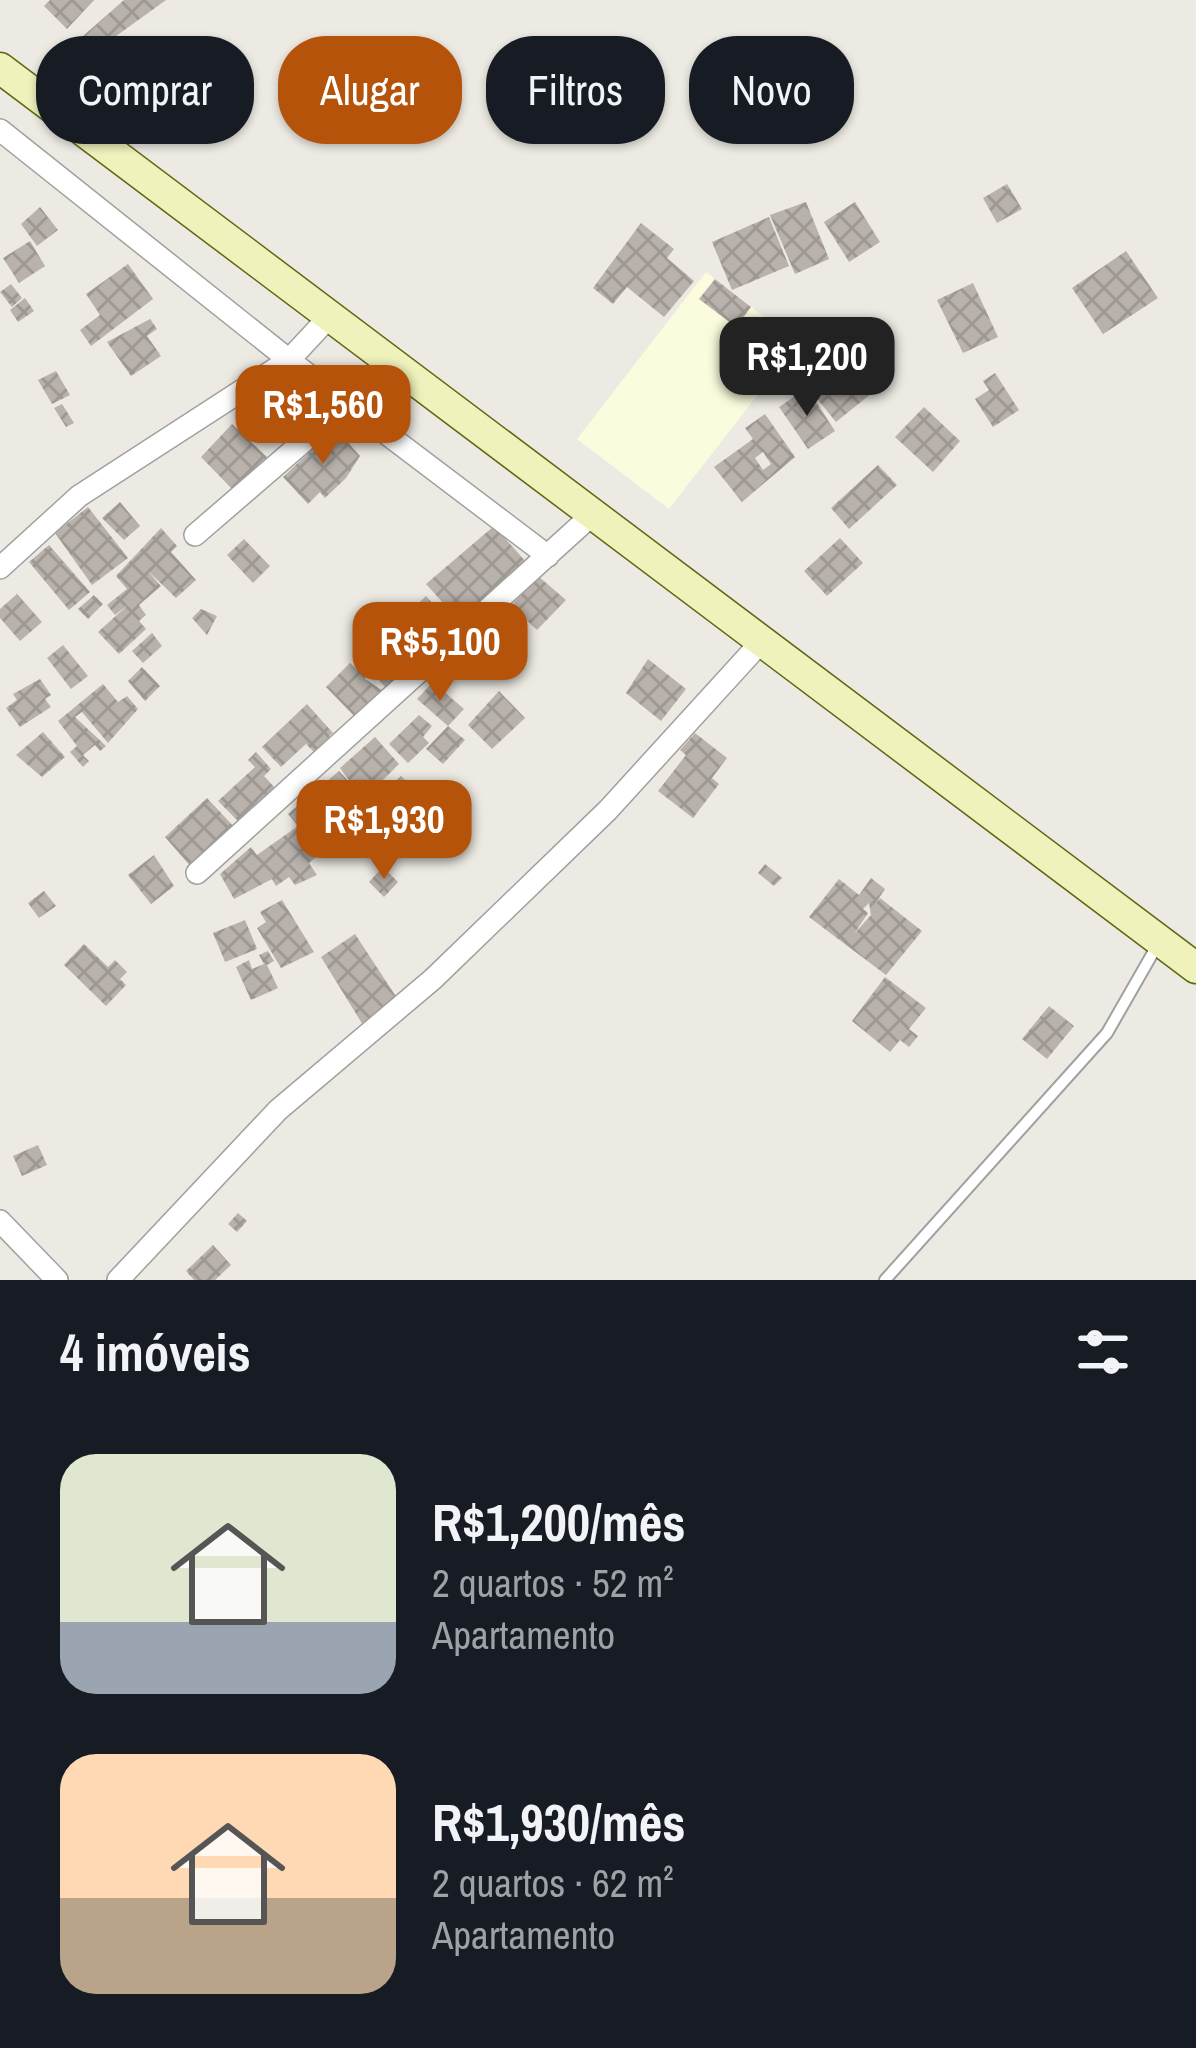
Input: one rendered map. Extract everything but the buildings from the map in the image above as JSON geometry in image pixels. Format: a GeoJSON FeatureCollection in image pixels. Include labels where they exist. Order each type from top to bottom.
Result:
{"type":"FeatureCollection","features":[{"type":"Feature","properties":{"kind":"street"},"geometry":{"type":"LineString","coordinates":[[0,69],[1196,968]]}},
{"type":"Feature","properties":{"kind":"street"},"geometry":{"type":"LineString","coordinates":[[0,130],[289,360],[548,556]]}},
{"type":"Feature","properties":{"kind":"street"},"geometry":{"type":"LineString","coordinates":[[0,568],[80,496],[289,360],[330,316]]}},
{"type":"Feature","properties":{"kind":"street"},"geometry":{"type":"LineString","coordinates":[[195,535],[346,404]]}},
{"type":"Feature","properties":{"kind":"street"},"geometry":{"type":"LineString","coordinates":[[197,873],[593,514]]}},
{"type":"Feature","properties":{"kind":"street"},"geometry":{"type":"LineString","coordinates":[[118,1280],[278,1110],[433,979],[608,810],[762,641]]}},
{"type":"Feature","properties":{"kind":"street"},"geometry":{"type":"LineString","coordinates":[[0,1221],[57,1280]]}},
{"type":"Feature","properties":{"kind":"lane"},"geometry":{"type":"LineString","coordinates":[[885,1280],[1106,1033],[1160,941]]}},
{"type":"Feature","properties":{"kind":"shaded area"},"geometry":{"type":"Polygon","coordinates":[[[706,272],[798,343],[669,509],[577,439],[706,272]]]}}]}
